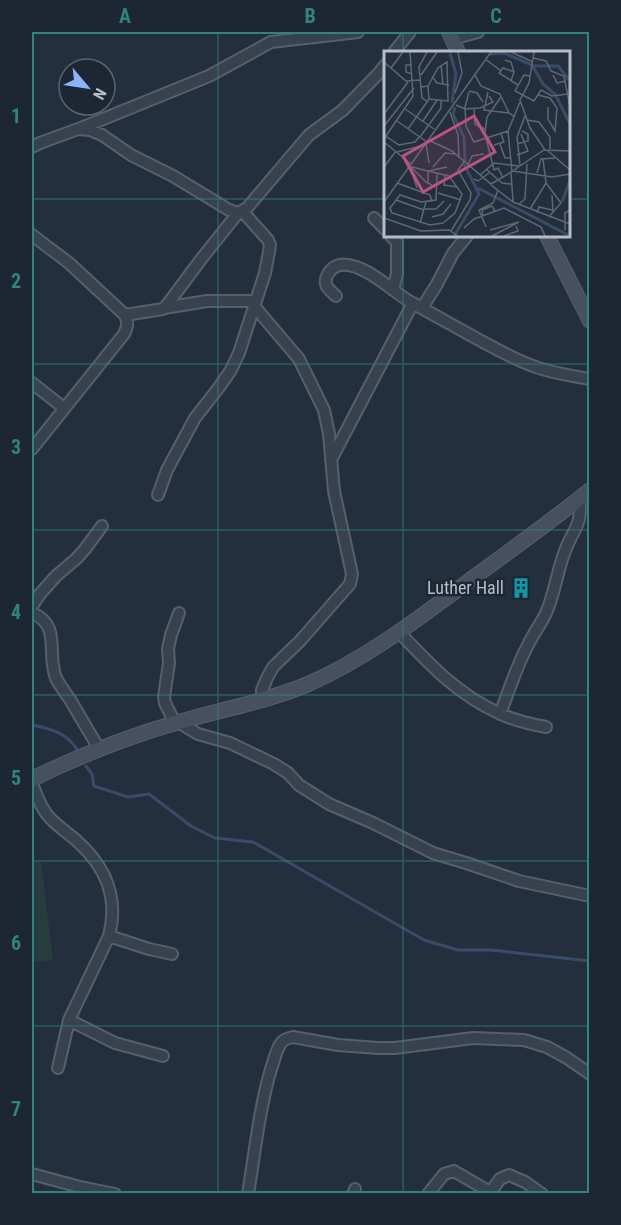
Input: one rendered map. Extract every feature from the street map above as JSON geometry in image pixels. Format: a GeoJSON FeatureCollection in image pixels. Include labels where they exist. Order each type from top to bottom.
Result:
{"type":"FeatureCollection","features":[{"type":"Feature","properties":{"kind":"street"},"geometry":{"type":"LineString","coordinates":[[32,147],[209,76],[271,42],[358,32]]}},
{"type":"Feature","properties":{"kind":"street"},"geometry":{"type":"LineString","coordinates":[[395,51],[410,32]]}},
{"type":"Feature","properties":{"kind":"street"},"geometry":{"type":"LineString","coordinates":[[458,51],[450,35],[478,32]]}},
{"type":"Feature","properties":{"kind":"street"},"geometry":{"type":"LineString","coordinates":[[163,309],[240,212],[247,208],[309,135],[343,110],[384,66]]}},
{"type":"Feature","properties":{"kind":"street"},"geometry":{"type":"LineString","coordinates":[[78,129],[90,130],[102,135],[132,155],[173,176],[229,210],[240,212],[264,234],[270,245],[265,273],[231,370],[195,418],[168,470],[158,495]]}},
{"type":"Feature","properties":{"kind":"street"},"geometry":{"type":"LineString","coordinates":[[374,218],[384,228]]}},
{"type":"Feature","properties":{"kind":"street"},"geometry":{"type":"LineString","coordinates":[[32,235],[69,263],[125,315],[128,321],[124,334],[32,449]]}},
{"type":"Feature","properties":{"kind":"street"},"geometry":{"type":"LineString","coordinates":[[392,237],[397,242],[397,274],[393,290]]}},
{"type":"Feature","properties":{"kind":"street"},"geometry":{"type":"LineString","coordinates":[[331,460],[417,305],[437,284],[453,253],[466,237]]}},
{"type":"Feature","properties":{"kind":"street"},"geometry":{"type":"LineString","coordinates":[[548,237],[590,321]]}},
{"type":"Feature","properties":{"kind":"street"},"geometry":{"type":"LineString","coordinates":[[336,296],[327,288],[325,282],[332,268],[343,263],[357,267],[466,334],[535,367],[590,379]]}},
{"type":"Feature","properties":{"kind":"street"},"geometry":{"type":"LineString","coordinates":[[125,315],[207,301],[255,304],[299,359],[324,410],[329,434],[334,491],[352,579],[300,641],[273,667],[262,690],[262,701]]}},
{"type":"Feature","properties":{"kind":"street"},"geometry":{"type":"LineString","coordinates":[[32,383],[64,408]]}},
{"type":"Feature","properties":{"kind":"street"},"geometry":{"type":"LineString","coordinates":[[32,779],[99,749],[176,723],[262,701],[323,677],[399,632],[584,494]]}},
{"type":"Feature","properties":{"kind":"street"},"geometry":{"type":"LineString","coordinates":[[500,714],[528,644],[550,603],[565,550],[578,525],[584,494]]}},
{"type":"Feature","properties":{"kind":"street"},"geometry":{"type":"LineString","coordinates":[[32,606],[56,576],[85,549],[102,526]]}},
{"type":"Feature","properties":{"kind":"street"},"geometry":{"type":"LineString","coordinates":[[32,613],[45,622],[49,629],[52,664],[57,680],[99,749]]}},
{"type":"Feature","properties":{"kind":"street"},"geometry":{"type":"LineString","coordinates":[[179,613],[168,649],[169,663],[164,697],[176,723],[274,764],[288,773],[299,785],[329,804],[433,853],[519,881],[590,896]]}},
{"type":"Feature","properties":{"kind":"street"},"geometry":{"type":"LineString","coordinates":[[399,632],[427,661],[474,701],[516,721],[546,727]]}},
{"type":"Feature","properties":{"kind":"street"},"geometry":{"type":"LineString","coordinates":[[32,784],[47,815],[88,852],[105,875],[110,887],[112,906],[109,936],[69,1020],[58,1068]]}},
{"type":"Feature","properties":{"kind":"street"},"geometry":{"type":"LineString","coordinates":[[109,936],[172,954]]}},
{"type":"Feature","properties":{"kind":"street"},"geometry":{"type":"LineString","coordinates":[[69,1020],[115,1043],[163,1056]]}},
{"type":"Feature","properties":{"kind":"street"},"geometry":{"type":"LineString","coordinates":[[248,1194],[266,1089],[277,1052],[281,1042],[286,1038],[378,1048],[473,1038],[524,1040],[547,1047],[590,1074]]}},
{"type":"Feature","properties":{"kind":"street"},"geometry":{"type":"LineString","coordinates":[[428,1194],[444,1174],[454,1171],[490,1193],[500,1179],[509,1175],[525,1182],[542,1194]]}},
{"type":"Feature","properties":{"kind":"street"},"geometry":{"type":"LineString","coordinates":[[32,1174],[115,1194]]}},
{"type":"Feature","properties":{"kind":"street"},"geometry":{"type":"LineString","coordinates":[[56,1181],[66,1194]]}},
{"type":"Feature","properties":{"kind":"green space"},"geometry":{"type":"Polygon","coordinates":[[[41,861],[53,960],[32,962],[32,862],[41,861]]]}},
{"type":"Feature","properties":{"kind":"waterway"},"geometry":{"type":"LineString","coordinates":[[32,725],[59,733],[70,740],[79,752]]}},
{"type":"Feature","properties":{"kind":"waterway"},"geometry":{"type":"LineString","coordinates":[[86,766],[92,774],[94,786],[128,797],[149,794],[191,826],[215,838],[253,842],[424,940],[458,950],[491,950],[590,961]]}},
{"type":"Feature","properties":{"kind":"place","name":"Luther Hall"},"geometry":{"type":"Point","coordinates":[521,588]}}]}
